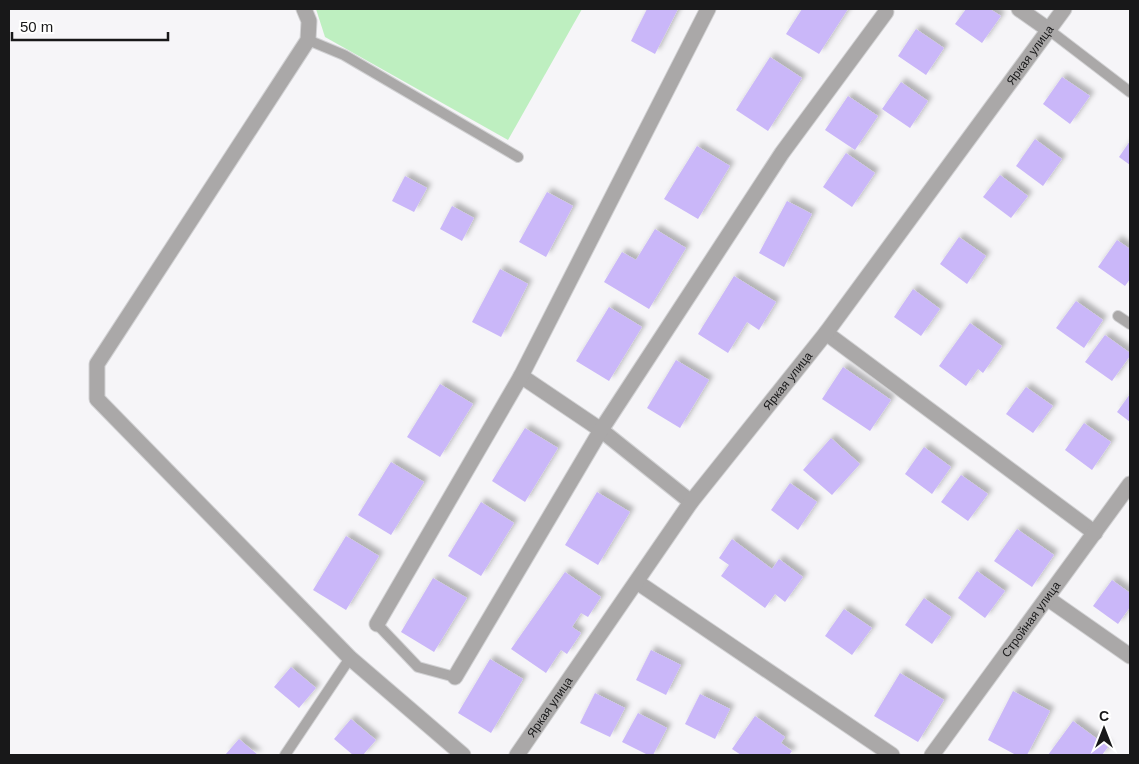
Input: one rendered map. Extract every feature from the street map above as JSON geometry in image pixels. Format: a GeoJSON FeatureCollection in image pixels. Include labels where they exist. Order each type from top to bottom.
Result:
{"type":"FeatureCollection","features":[{"type":"Feature","properties":{"kind":"street"},"geometry":{"type":"LineString","coordinates":[[304,9],[309,20],[308,40],[97,364],[97,399],[350,658],[463,755]]}},
{"type":"Feature","properties":{"kind":"street"},"geometry":{"type":"LineString","coordinates":[[377,624],[521,376],[708,9]]}},
{"type":"Feature","properties":{"kind":"street"},"geometry":{"type":"LineString","coordinates":[[1019,9],[1049,30]]}},
{"type":"Feature","properties":{"kind":"street","name":"Яркая улица"},"geometry":{"type":"LineString","coordinates":[[517,755],[691,502],[826,333],[1064,9]]}},
{"type":"Feature","properties":{"kind":"street"},"geometry":{"type":"LineString","coordinates":[[455,677],[601,430],[782,153],[886,12]]}},
{"type":"Feature","properties":{"kind":"street"},"geometry":{"type":"LineString","coordinates":[[826,333],[1095,533]]}},
{"type":"Feature","properties":{"kind":"street"},"geometry":{"type":"LineString","coordinates":[[521,376],[601,430],[691,502]]}},
{"type":"Feature","properties":{"kind":"street","name":"Стройная улица"},"geometry":{"type":"LineString","coordinates":[[932,755],[1130,484]]}},
{"type":"Feature","properties":{"kind":"street"},"geometry":{"type":"LineString","coordinates":[[637,582],[892,755]]}},
{"type":"Feature","properties":{"kind":"street"},"geometry":{"type":"LineString","coordinates":[[1047,598],[1130,656]]}},
{"type":"Feature","properties":{"kind":"lane"},"geometry":{"type":"LineString","coordinates":[[1049,30],[1130,92]]}},
{"type":"Feature","properties":{"kind":"lane"},"geometry":{"type":"LineString","coordinates":[[308,40],[344,55],[518,157]]}},
{"type":"Feature","properties":{"kind":"lane"},"geometry":{"type":"LineString","coordinates":[[1118,316],[1130,324]]}},
{"type":"Feature","properties":{"kind":"lane"},"geometry":{"type":"LineString","coordinates":[[377,624],[418,667],[455,677]]}},
{"type":"Feature","properties":{"kind":"lane"},"geometry":{"type":"LineString","coordinates":[[285,755],[350,658]]}},
{"type":"Feature","properties":{"kind":"green space"},"geometry":{"type":"Polygon","coordinates":[[[316,9],[582,9],[508,140],[325,37],[316,9]]]}},
{"type":"Feature","properties":{"kind":"building"},"geometry":{"type":"Polygon","coordinates":[[[647,9],[678,9],[655,54],[631,41],[647,9]]]}},
{"type":"Feature","properties":{"kind":"building"},"geometry":{"type":"Polygon","coordinates":[[[802,9],[848,9],[819,54],[786,34],[802,9]]]}},
{"type":"Feature","properties":{"kind":"building"},"geometry":{"type":"Polygon","coordinates":[[[966,9],[990,9],[1001,16],[982,43],[955,24],[966,9]]]}},
{"type":"Feature","properties":{"kind":"building"},"geometry":{"type":"Polygon","coordinates":[[[916,29],[944,48],[926,75],[898,56],[916,29]]]}},
{"type":"Feature","properties":{"kind":"building"},"geometry":{"type":"Polygon","coordinates":[[[770,57],[802,78],[768,131],[736,110],[770,57]]]}},
{"type":"Feature","properties":{"kind":"building"},"geometry":{"type":"Polygon","coordinates":[[[1062,77],[1090,96],[1070,124],[1043,104],[1062,77]]]}},
{"type":"Feature","properties":{"kind":"building"},"geometry":{"type":"Polygon","coordinates":[[[901,82],[928,101],[910,128],[882,109],[901,82]]]}},
{"type":"Feature","properties":{"kind":"building"},"geometry":{"type":"Polygon","coordinates":[[[848,96],[878,116],[855,150],[825,130],[848,96]]]}},
{"type":"Feature","properties":{"kind":"building"},"geometry":{"type":"Polygon","coordinates":[[[1035,139],[1062,159],[1043,186],[1016,166],[1035,139]]]}},
{"type":"Feature","properties":{"kind":"building"},"geometry":{"type":"Polygon","coordinates":[[[1130,141],[1130,165],[1119,157],[1130,141]]]}},
{"type":"Feature","properties":{"kind":"building"},"geometry":{"type":"Polygon","coordinates":[[[697,146],[730,166],[698,219],[664,199],[697,146]]]}},
{"type":"Feature","properties":{"kind":"building"},"geometry":{"type":"Polygon","coordinates":[[[846,153],[875,173],[852,207],[823,187],[846,153]]]}},
{"type":"Feature","properties":{"kind":"building"},"geometry":{"type":"Polygon","coordinates":[[[1000,175],[1028,196],[1011,218],[983,197],[1000,175]]]}},
{"type":"Feature","properties":{"kind":"building"},"geometry":{"type":"Polygon","coordinates":[[[405,176],[427,188],[414,212],[392,201],[405,176]]]}},
{"type":"Feature","properties":{"kind":"building"},"geometry":{"type":"Polygon","coordinates":[[[547,192],[573,206],[546,257],[519,242],[547,192]]]}},
{"type":"Feature","properties":{"kind":"building"},"geometry":{"type":"Polygon","coordinates":[[[787,201],[812,214],[784,267],[759,253],[787,201]]]}},
{"type":"Feature","properties":{"kind":"building"},"geometry":{"type":"Polygon","coordinates":[[[452,206],[474,218],[462,241],[440,229],[452,206]]]}},
{"type":"Feature","properties":{"kind":"building"},"geometry":{"type":"Polygon","coordinates":[[[655,229],[686,248],[649,309],[604,282],[622,252],[636,260],[655,229]]]}},
{"type":"Feature","properties":{"kind":"building"},"geometry":{"type":"Polygon","coordinates":[[[959,237],[986,256],[967,284],[940,264],[959,237]]]}},
{"type":"Feature","properties":{"kind":"building"},"geometry":{"type":"Polygon","coordinates":[[[1117,240],[1130,249],[1130,279],[1125,286],[1098,267],[1117,240]]]}},
{"type":"Feature","properties":{"kind":"building"},"geometry":{"type":"Polygon","coordinates":[[[500,269],[528,284],[501,337],[472,322],[500,269]]]}},
{"type":"Feature","properties":{"kind":"building"},"geometry":{"type":"Polygon","coordinates":[[[734,276],[776,302],[759,330],[747,322],[728,353],[698,334],[734,276]]]}},
{"type":"Feature","properties":{"kind":"building"},"geometry":{"type":"Polygon","coordinates":[[[913,289],[940,309],[921,336],[894,317],[913,289]]]}},
{"type":"Feature","properties":{"kind":"building"},"geometry":{"type":"Polygon","coordinates":[[[1076,301],[1103,320],[1084,348],[1056,328],[1076,301]]]}},
{"type":"Feature","properties":{"kind":"building"},"geometry":{"type":"Polygon","coordinates":[[[609,307],[642,327],[609,381],[576,361],[609,307]]]}},
{"type":"Feature","properties":{"kind":"building"},"geometry":{"type":"Polygon","coordinates":[[[970,323],[1002,346],[983,373],[978,369],[966,386],[939,366],[970,323]]]}},
{"type":"Feature","properties":{"kind":"building"},"geometry":{"type":"Polygon","coordinates":[[[1105,335],[1130,353],[1130,356],[1112,381],[1085,362],[1105,335]]]}},
{"type":"Feature","properties":{"kind":"building"},"geometry":{"type":"Polygon","coordinates":[[[676,360],[709,380],[680,428],[647,408],[676,360]]]}},
{"type":"Feature","properties":{"kind":"building"},"geometry":{"type":"Polygon","coordinates":[[[843,367],[891,400],[870,431],[822,399],[843,367]]]}},
{"type":"Feature","properties":{"kind":"building"},"geometry":{"type":"Polygon","coordinates":[[[440,384],[473,404],[440,457],[407,437],[440,384]]]}},
{"type":"Feature","properties":{"kind":"building"},"geometry":{"type":"Polygon","coordinates":[[[1026,387],[1053,406],[1033,433],[1006,414],[1026,387]]]}},
{"type":"Feature","properties":{"kind":"building"},"geometry":{"type":"Polygon","coordinates":[[[1130,394],[1130,422],[1117,412],[1130,394]]]}},
{"type":"Feature","properties":{"kind":"building"},"geometry":{"type":"Polygon","coordinates":[[[1084,423],[1111,442],[1092,470],[1065,450],[1084,423]]]}},
{"type":"Feature","properties":{"kind":"building"},"geometry":{"type":"Polygon","coordinates":[[[525,428],[558,448],[525,502],[492,481],[525,428]]]}},
{"type":"Feature","properties":{"kind":"building"},"geometry":{"type":"Polygon","coordinates":[[[831,438],[860,464],[832,495],[803,470],[831,438]]]}},
{"type":"Feature","properties":{"kind":"building"},"geometry":{"type":"Polygon","coordinates":[[[924,447],[951,467],[932,494],[905,474],[924,447]]]}},
{"type":"Feature","properties":{"kind":"building"},"geometry":{"type":"Polygon","coordinates":[[[391,462],[424,482],[391,535],[358,515],[391,462]]]}},
{"type":"Feature","properties":{"kind":"building"},"geometry":{"type":"Polygon","coordinates":[[[961,475],[988,494],[968,521],[941,502],[961,475]]]}},
{"type":"Feature","properties":{"kind":"building"},"geometry":{"type":"Polygon","coordinates":[[[790,483],[817,502],[798,530],[771,510],[790,483]]]}},
{"type":"Feature","properties":{"kind":"building"},"geometry":{"type":"Polygon","coordinates":[[[597,492],[630,512],[598,565],[565,545],[597,492]]]}},
{"type":"Feature","properties":{"kind":"building"},"geometry":{"type":"Polygon","coordinates":[[[481,502],[514,523],[481,576],[448,556],[481,502]]]}},
{"type":"Feature","properties":{"kind":"building"},"geometry":{"type":"Polygon","coordinates":[[[1017,529],[1054,555],[1032,587],[994,561],[1017,529]]]}},
{"type":"Feature","properties":{"kind":"building"},"geometry":{"type":"Polygon","coordinates":[[[346,536],[379,556],[346,610],[313,590],[346,536]]]}},
{"type":"Feature","properties":{"kind":"building"},"geometry":{"type":"Polygon","coordinates":[[[732,539],[772,569],[779,559],[803,577],[785,602],[775,594],[765,608],[721,576],[729,565],[719,558],[732,539]]]}},
{"type":"Feature","properties":{"kind":"building"},"geometry":{"type":"Polygon","coordinates":[[[977,571],[1005,591],[985,618],[958,598],[977,571]]]}},
{"type":"Feature","properties":{"kind":"building"},"geometry":{"type":"Polygon","coordinates":[[[565,572],[601,597],[588,617],[581,613],[572,627],[581,633],[567,654],[561,650],[546,673],[511,649],[565,572]]]}},
{"type":"Feature","properties":{"kind":"building"},"geometry":{"type":"Polygon","coordinates":[[[433,578],[467,598],[434,652],[401,632],[433,578]]]}},
{"type":"Feature","properties":{"kind":"building"},"geometry":{"type":"Polygon","coordinates":[[[1112,580],[1130,593],[1130,607],[1118,624],[1093,606],[1112,580]]]}},
{"type":"Feature","properties":{"kind":"building"},"geometry":{"type":"Polygon","coordinates":[[[924,598],[951,617],[932,644],[905,625],[924,598]]]}},
{"type":"Feature","properties":{"kind":"building"},"geometry":{"type":"Polygon","coordinates":[[[844,609],[872,628],[852,655],[825,636],[844,609]]]}},
{"type":"Feature","properties":{"kind":"building"},"geometry":{"type":"Polygon","coordinates":[[[651,650],[681,665],[666,695],[636,680],[651,650]]]}},
{"type":"Feature","properties":{"kind":"building"},"geometry":{"type":"Polygon","coordinates":[[[490,659],[523,679],[491,733],[458,713],[490,659]]]}},
{"type":"Feature","properties":{"kind":"building"},"geometry":{"type":"Polygon","coordinates":[[[291,667],[316,688],[299,708],[274,687],[291,667]]]}},
{"type":"Feature","properties":{"kind":"building"},"geometry":{"type":"Polygon","coordinates":[[[900,673],[944,700],[918,742],[874,716],[900,673]]]}},
{"type":"Feature","properties":{"kind":"building"},"geometry":{"type":"Polygon","coordinates":[[[1013,691],[1050,711],[1027,755],[1016,755],[988,740],[1013,691]]]}},
{"type":"Feature","properties":{"kind":"building"},"geometry":{"type":"Polygon","coordinates":[[[595,693],[625,708],[610,737],[580,723],[595,693]]]}},
{"type":"Feature","properties":{"kind":"building"},"geometry":{"type":"Polygon","coordinates":[[[700,694],[730,709],[715,739],[685,724],[700,694]]]}},
{"type":"Feature","properties":{"kind":"building"},"geometry":{"type":"Polygon","coordinates":[[[638,713],[667,728],[653,755],[648,755],[622,742],[638,713]]]}},
{"type":"Feature","properties":{"kind":"building"},"geometry":{"type":"Polygon","coordinates":[[[755,716],[785,737],[781,743],[792,751],[789,755],[741,755],[732,749],[755,716]]]}},
{"type":"Feature","properties":{"kind":"building"},"geometry":{"type":"Polygon","coordinates":[[[351,719],[376,740],[363,755],[353,755],[334,739],[351,719]]]}},
{"type":"Feature","properties":{"kind":"building"},"geometry":{"type":"Polygon","coordinates":[[[1073,721],[1108,747],[1102,755],[1048,755],[1073,721]]]}},
{"type":"Feature","properties":{"kind":"building"},"geometry":{"type":"Polygon","coordinates":[[[239,739],[258,755],[225,755],[239,739]]]}}]}
